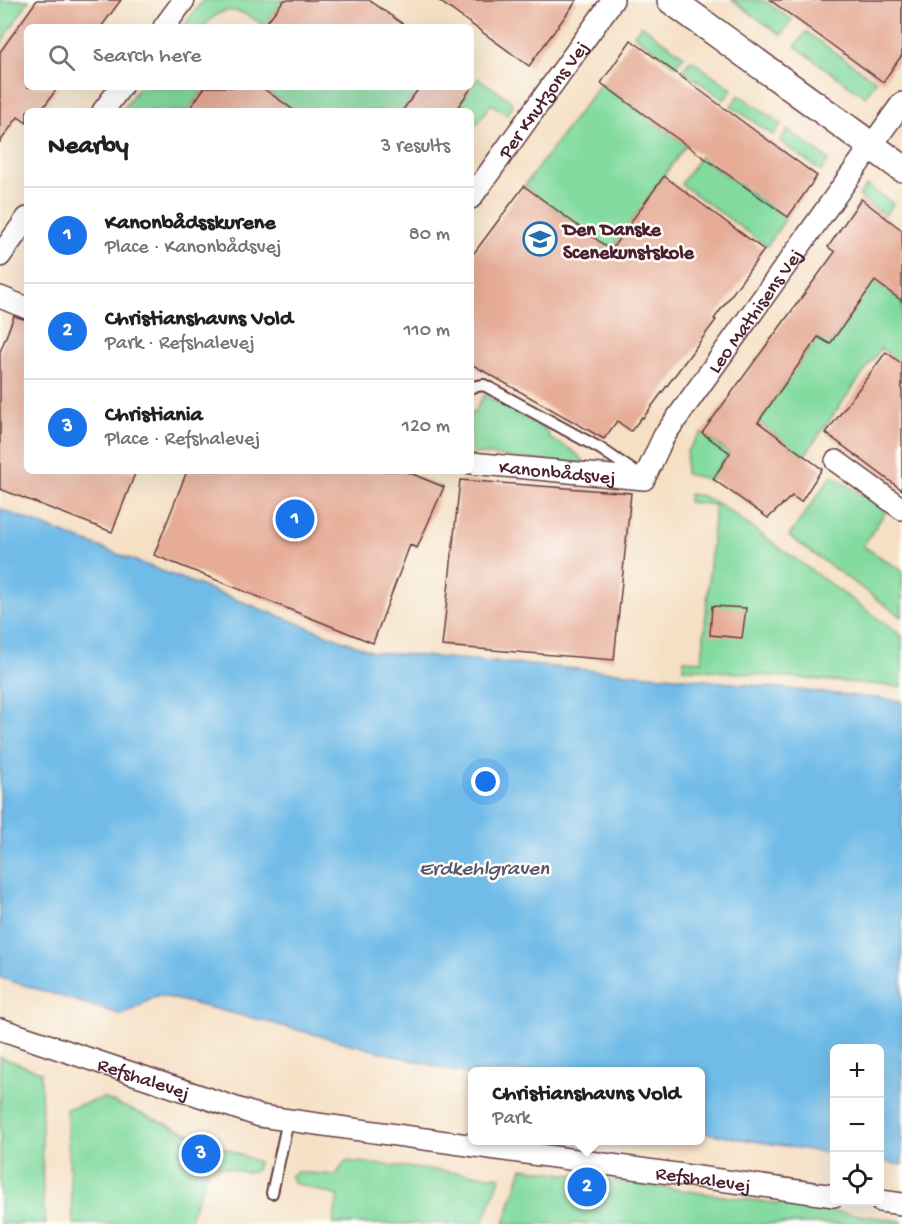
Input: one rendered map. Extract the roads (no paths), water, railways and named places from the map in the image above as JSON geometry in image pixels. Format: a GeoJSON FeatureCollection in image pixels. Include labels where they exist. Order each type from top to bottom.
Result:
{"type":"FeatureCollection","features":[{"type":"Feature","properties":{"kind":"street"},"geometry":{"type":"LineString","coordinates":[[166,24],[184,0]]}},
{"type":"Feature","properties":{"kind":"street","name":"Per Knutzons Vej"},"geometry":{"type":"LineString","coordinates":[[474,194],[613,0]]}},
{"type":"Feature","properties":{"kind":"street"},"geometry":{"type":"LineString","coordinates":[[670,0],[902,168]]}},
{"type":"Feature","properties":{"kind":"street"},"geometry":{"type":"LineString","coordinates":[[105,108],[119,90]]}},
{"type":"Feature","properties":{"kind":"street","name":"Leo Mathisens Vej"},"geometry":{"type":"LineString","coordinates":[[644,479],[664,436],[902,103]]}},
{"type":"Feature","properties":{"kind":"street"},"geometry":{"type":"LineString","coordinates":[[2,250],[24,222]]}},
{"type":"Feature","properties":{"kind":"street"},"geometry":{"type":"LineString","coordinates":[[0,297],[24,307]]}},
{"type":"Feature","properties":{"kind":"street"},"geometry":{"type":"LineString","coordinates":[[836,461],[902,508]]}},
{"type":"Feature","properties":{"kind":"street","name":"Kanonbådsvej"},"geometry":{"type":"LineString","coordinates":[[474,463],[644,479]]}},
{"type":"Feature","properties":{"kind":"street","name":"Refshalevej"},"geometry":{"type":"LineString","coordinates":[[0,1029],[260,1116],[830,1196]]}},
{"type":"Feature","properties":{"kind":"street"},"geometry":{"type":"LineString","coordinates":[[884,1202],[902,1204]]}},
{"type":"Feature","properties":{"kind":"lane"},"geometry":{"type":"LineString","coordinates":[[474,387],[484,385],[602,449],[644,479]]}},
{"type":"Feature","properties":{"kind":"lane"},"geometry":{"type":"LineString","coordinates":[[272,1193],[288,1120]]}},
{"type":"Feature","properties":{"kind":"water","name":"Erdkehlgraven"},"geometry":{"type":"Polygon","coordinates":[[[0,509],[373,652],[675,677],[902,701],[902,1165],[884,1162],[884,1044],[830,1044],[830,1153],[705,1133],[705,1067],[468,1067],[468,1075],[158,995],[123,1015],[0,978],[0,509]]]}},
{"type":"Feature","properties":{"kind":"place","name":"Den Danske Scenekunstskole"},"geometry":{"type":"Point","coordinates":[540,239]}},
{"type":"Feature","properties":{"kind":"place","name":"Kanonbådsskurene"},"geometry":{"type":"Point","coordinates":[295,519]}},
{"type":"Feature","properties":{"kind":"place","name":"Christiania"},"geometry":{"type":"Point","coordinates":[201,1154]}},
{"type":"Feature","properties":{"kind":"place","name":"Christianshavns Vold"},"geometry":{"type":"Point","coordinates":[587,1187]}}]}
